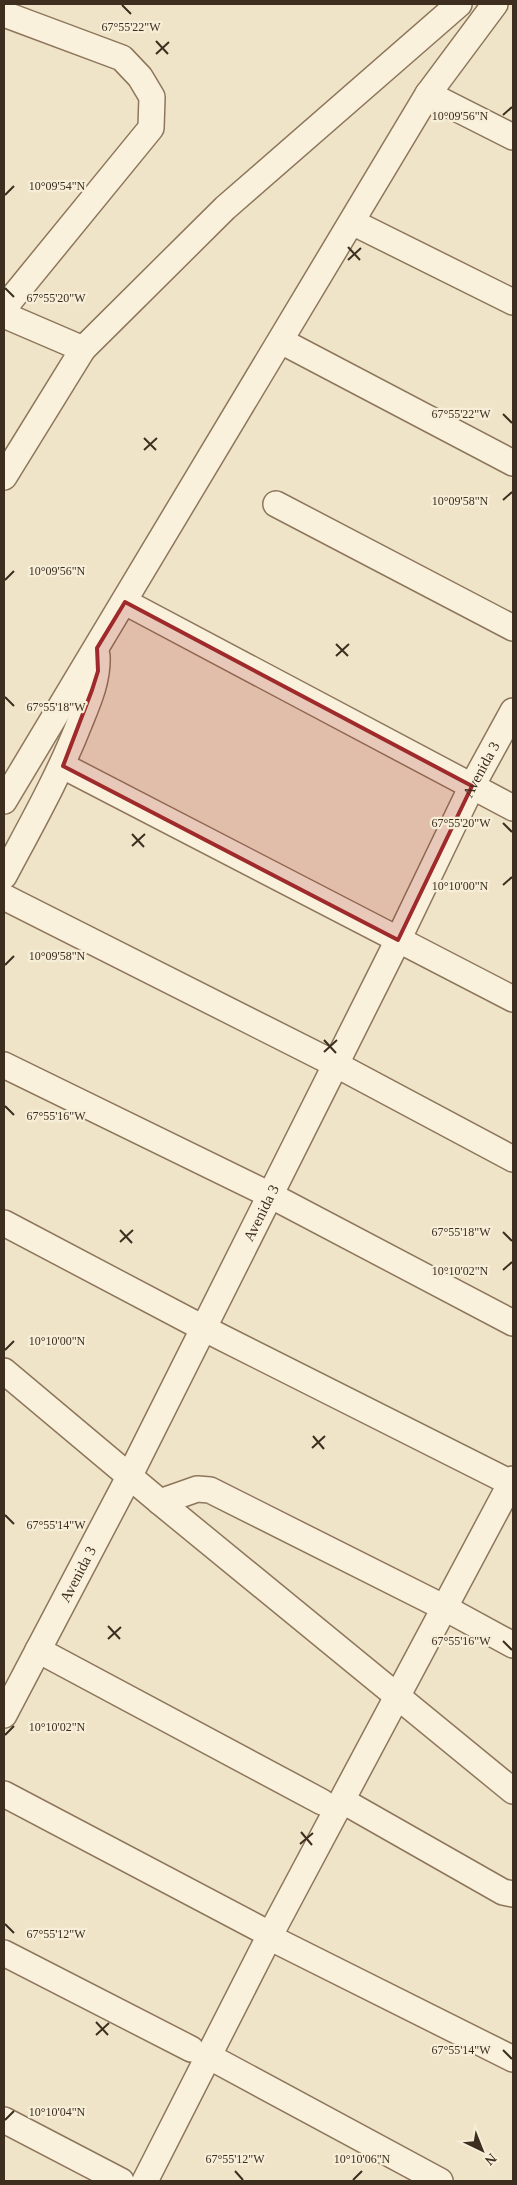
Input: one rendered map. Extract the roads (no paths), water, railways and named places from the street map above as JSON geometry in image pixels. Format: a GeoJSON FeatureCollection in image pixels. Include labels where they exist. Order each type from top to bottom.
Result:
{"type":"FeatureCollection","features":[{"type":"Feature","properties":{"kind":"street"},"geometry":{"type":"LineString","coordinates":[[4,477],[83,350],[225,208],[459,4]]}},
{"type":"Feature","properties":{"kind":"street"},"geometry":{"type":"LineString","coordinates":[[4,801],[428,94],[495,4]]}},
{"type":"Feature","properties":{"kind":"street"},"geometry":{"type":"LineString","coordinates":[[4,14],[122,58],[140,77],[152,97],[151,128],[4,308]]}},
{"type":"Feature","properties":{"kind":"street"},"geometry":{"type":"LineString","coordinates":[[428,94],[513,137]]}},
{"type":"Feature","properties":{"kind":"street"},"geometry":{"type":"LineString","coordinates":[[352,222],[513,302]]}},
{"type":"Feature","properties":{"kind":"street"},"geometry":{"type":"LineString","coordinates":[[4,315],[83,350]]}},
{"type":"Feature","properties":{"kind":"street"},"geometry":{"type":"LineString","coordinates":[[281,341],[513,463]]}},
{"type":"Feature","properties":{"kind":"street"},"geometry":{"type":"LineString","coordinates":[[276,504],[513,628]]}},
{"type":"Feature","properties":{"kind":"street"},"geometry":{"type":"LineString","coordinates":[[125,602],[513,808]]}},
{"type":"Feature","properties":{"kind":"street"},"geometry":{"type":"LineString","coordinates":[[4,876],[63,766],[98,671],[97,648]]}},
{"type":"Feature","properties":{"kind":"street","name":"Avenida 3"},"geometry":{"type":"LineString","coordinates":[[4,1715],[203,1328],[398,940],[472,786],[513,711]]}},
{"type":"Feature","properties":{"kind":"street"},"geometry":{"type":"LineString","coordinates":[[63,766],[513,999]]}},
{"type":"Feature","properties":{"kind":"street"},"geometry":{"type":"LineString","coordinates":[[4,897],[335,1064],[513,1158]]}},
{"type":"Feature","properties":{"kind":"street"},"geometry":{"type":"LineString","coordinates":[[4,1065],[270,1195],[513,1322]]}},
{"type":"Feature","properties":{"kind":"street"},"geometry":{"type":"LineString","coordinates":[[4,1223],[203,1328],[512,1482],[397,1696],[333,1801],[264,1932],[201,2053],[145,2181]]}},
{"type":"Feature","properties":{"kind":"street"},"geometry":{"type":"LineString","coordinates":[[4,1371],[128,1476],[513,1791]]}},
{"type":"Feature","properties":{"kind":"street"},"geometry":{"type":"LineString","coordinates":[[160,1502],[197,1488],[210,1490],[445,1608],[513,1645]]}},
{"type":"Feature","properties":{"kind":"street"},"geometry":{"type":"LineString","coordinates":[[38,1650],[333,1801],[503,1892],[513,1894]]}},
{"type":"Feature","properties":{"kind":"street"},"geometry":{"type":"LineString","coordinates":[[4,1794],[264,1932],[513,2059]]}},
{"type":"Feature","properties":{"kind":"street"},"geometry":{"type":"LineString","coordinates":[[4,1953],[201,2053],[440,2181]]}},
{"type":"Feature","properties":{"kind":"street"},"geometry":{"type":"LineString","coordinates":[[4,2120],[121,2181]]}}]}
